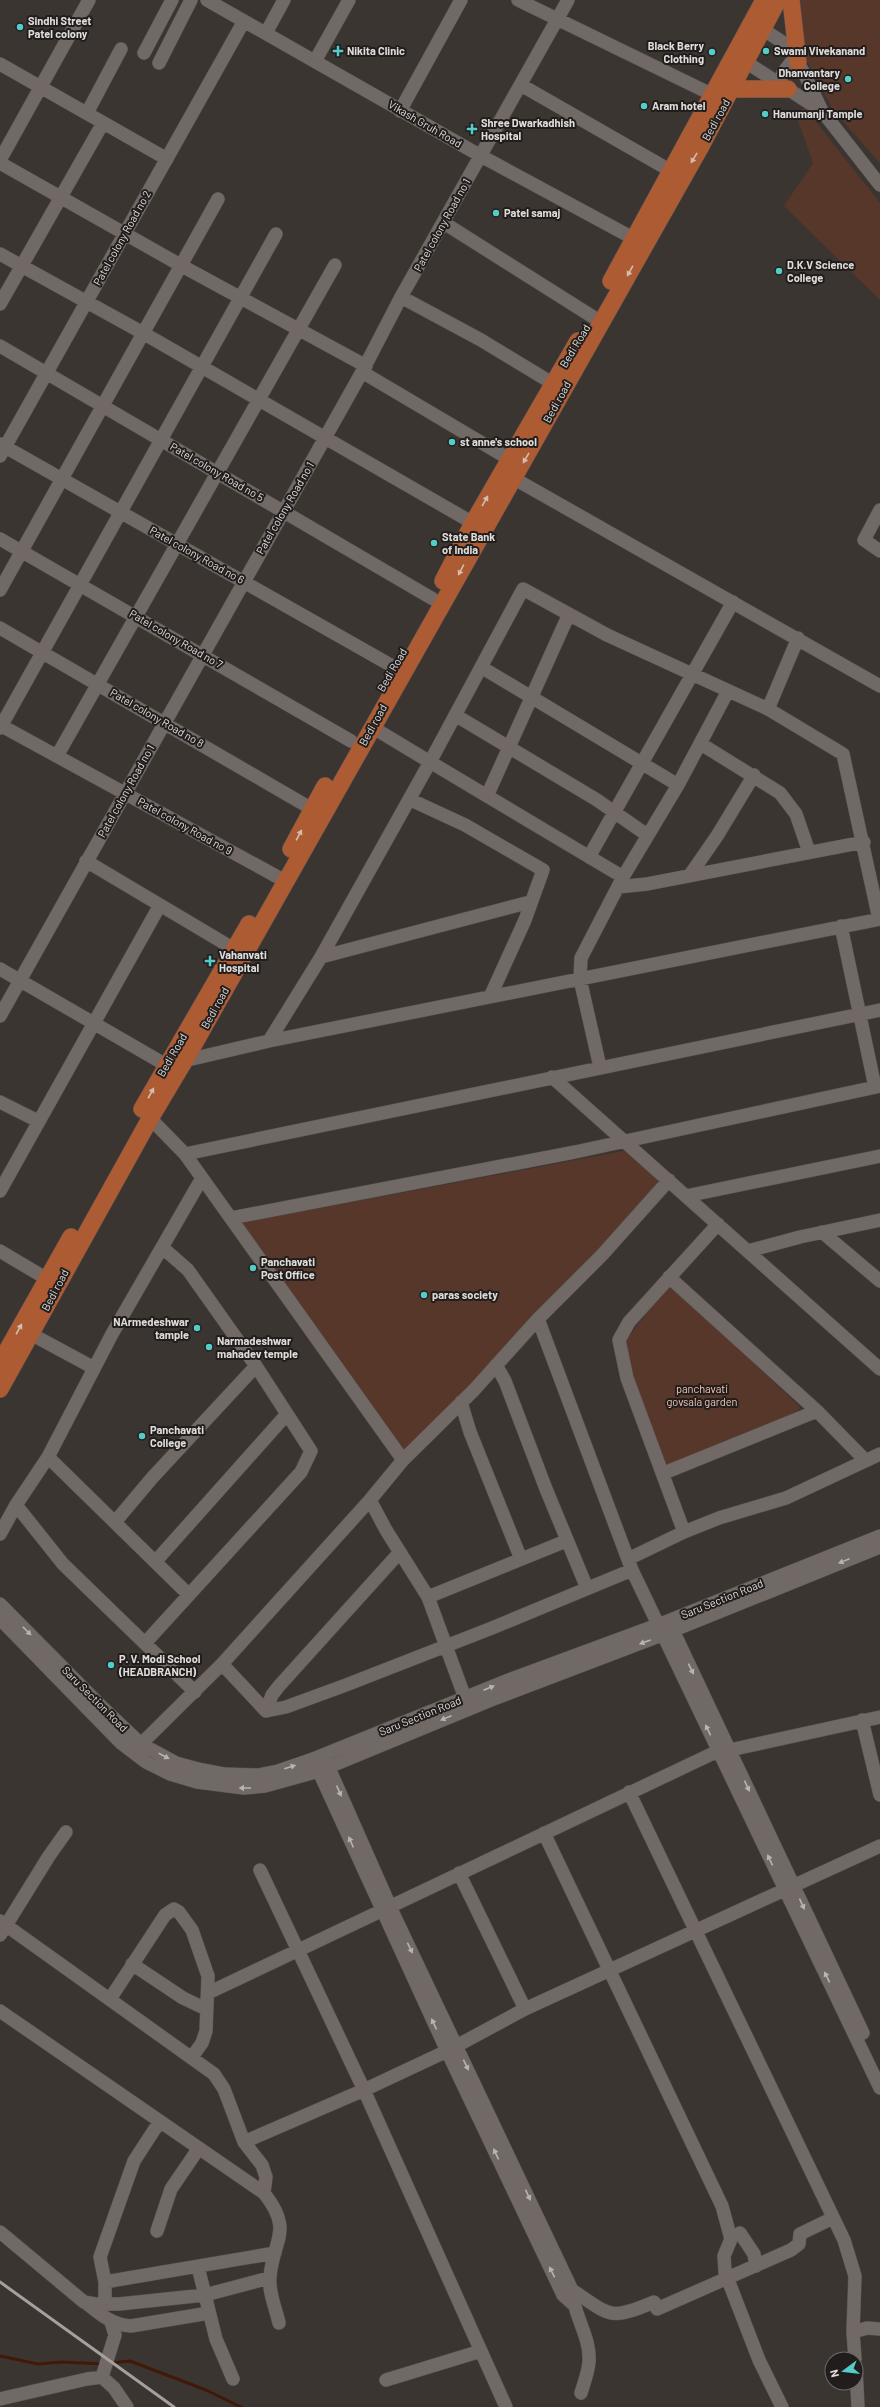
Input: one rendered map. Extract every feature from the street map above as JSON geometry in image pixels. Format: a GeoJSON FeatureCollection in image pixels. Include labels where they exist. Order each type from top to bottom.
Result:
{"type":"FeatureCollection","features":[{"type":"Feature","properties":{"kind":"main road"},"geometry":{"type":"LineString","coordinates":[[754,30],[764,0]]}},
{"type":"Feature","properties":{"kind":"main road"},"geometry":{"type":"LineString","coordinates":[[754,30],[778,0]]}},
{"type":"Feature","properties":{"kind":"main road"},"geometry":{"type":"LineString","coordinates":[[791,0],[797,60]]}},
{"type":"Feature","properties":{"kind":"main road","name":"Bedi Road"},"geometry":{"type":"LineString","coordinates":[[0,1363],[47,1279],[146,1113],[166,1065],[234,949],[281,878],[312,809],[433,599],[473,523],[509,470],[552,384],[592,317],[640,242],[671,171],[713,95],[740,58],[754,30]]}},
{"type":"Feature","properties":{"kind":"main road","name":"Bedi road"},"geometry":{"type":"LineString","coordinates":[[0,1389],[31,1334],[146,1113],[185,1060],[281,878],[372,727],[509,470],[640,242],[732,89],[740,58]]}},
{"type":"Feature","properties":{"kind":"main road"},"geometry":{"type":"LineString","coordinates":[[732,89],[783,86]]}},
{"type":"Feature","properties":{"kind":"street"},"geometry":{"type":"LineString","coordinates":[[88,0],[0,161],[61,198],[126,233],[182,266],[299,329],[364,369],[509,470],[733,602],[880,686]]}},
{"type":"Feature","properties":{"kind":"street"},"geometry":{"type":"LineString","coordinates":[[144,53],[172,0]]}},
{"type":"Feature","properties":{"kind":"street"},"geometry":{"type":"LineString","coordinates":[[159,63],[191,0]]}},
{"type":"Feature","properties":{"kind":"street","name":"Vikash Gruh Road"},"geometry":{"type":"LineString","coordinates":[[207,0],[400,111],[640,242]]}},
{"type":"Feature","properties":{"kind":"street"},"geometry":{"type":"LineString","coordinates":[[266,33],[284,0]]}},
{"type":"Feature","properties":{"kind":"street"},"geometry":{"type":"LineString","coordinates":[[315,61],[349,0]]}},
{"type":"Feature","properties":{"kind":"street"},"geometry":{"type":"LineString","coordinates":[[400,111],[461,0]]}},
{"type":"Feature","properties":{"kind":"street"},"geometry":{"type":"LineString","coordinates":[[518,0],[713,95]]}},
{"type":"Feature","properties":{"kind":"street","name":"Patel colony Road no 1"},"geometry":{"type":"LineString","coordinates":[[0,1016],[282,511],[364,369],[401,297],[444,223],[568,0]]}},
{"type":"Feature","properties":{"kind":"street","name":"Patel colony Road no 2"},"geometry":{"type":"LineString","coordinates":[[2,449],[126,233],[244,21]]}},
{"type":"Feature","properties":{"kind":"street"},"geometry":{"type":"LineString","coordinates":[[754,30],[787,45],[797,60],[822,111],[880,185]]}},
{"type":"Feature","properties":{"kind":"street"},"geometry":{"type":"LineString","coordinates":[[87,113],[121,48]]}},
{"type":"Feature","properties":{"kind":"street"},"geometry":{"type":"LineString","coordinates":[[740,58],[822,111]]}},
{"type":"Feature","properties":{"kind":"street"},"geometry":{"type":"LineString","coordinates":[[783,86],[783,73],[797,60]]}},
{"type":"Feature","properties":{"kind":"street"},"geometry":{"type":"LineString","coordinates":[[0,64],[167,159]]}},
{"type":"Feature","properties":{"kind":"street"},"geometry":{"type":"LineString","coordinates":[[521,85],[671,171]]}},
{"type":"Feature","properties":{"kind":"street"},"geometry":{"type":"LineString","coordinates":[[0,304],[103,123]]}},
{"type":"Feature","properties":{"kind":"street"},"geometry":{"type":"LineString","coordinates":[[0,590],[218,199]]}},
{"type":"Feature","properties":{"kind":"street"},"geometry":{"type":"LineString","coordinates":[[444,223],[592,317]]}},
{"type":"Feature","properties":{"kind":"street"},"geometry":{"type":"LineString","coordinates":[[0,726],[276,234]]}},
{"type":"Feature","properties":{"kind":"street"},"geometry":{"type":"LineString","coordinates":[[0,254],[143,333],[473,523]]}},
{"type":"Feature","properties":{"kind":"street"},"geometry":{"type":"LineString","coordinates":[[58,756],[138,618],[335,265]]}},
{"type":"Feature","properties":{"kind":"street"},"geometry":{"type":"LineString","coordinates":[[401,297],[481,340],[552,384]]}},
{"type":"Feature","properties":{"kind":"street","name":"Patel colony Road no 5"},"geometry":{"type":"LineString","coordinates":[[0,346],[433,599]]}},
{"type":"Feature","properties":{"kind":"street","name":"Patel colony Road no 6"},"geometry":{"type":"LineString","coordinates":[[2,449],[63,479],[394,667]]}},
{"type":"Feature","properties":{"kind":"street"},"geometry":{"type":"LineString","coordinates":[[880,510],[864,540],[880,551]]}},
{"type":"Feature","properties":{"kind":"street","name":"Patel colony Road no 7"},"geometry":{"type":"LineString","coordinates":[[0,539],[351,741]]}},
{"type":"Feature","properties":{"kind":"street"},"geometry":{"type":"LineString","coordinates":[[0,970],[20,980],[166,1065],[269,1041],[880,919],[864,842],[843,754],[768,709],[607,635],[523,589],[411,800],[321,957],[269,1041]]}},
{"type":"Feature","properties":{"kind":"street"},"geometry":{"type":"LineString","coordinates":[[589,857],[616,812],[733,602]]}},
{"type":"Feature","properties":{"kind":"street"},"geometry":{"type":"LineString","coordinates":[[487,796],[508,746],[569,614]]}},
{"type":"Feature","properties":{"kind":"street","name":"Patel colony Road no 8"},"geometry":{"type":"LineString","coordinates":[[0,628],[312,809]]}},
{"type":"Feature","properties":{"kind":"street"},"geometry":{"type":"LineString","coordinates":[[768,709],[798,638]]}},
{"type":"Feature","properties":{"kind":"street"},"geometry":{"type":"LineString","coordinates":[[482,667],[678,785]]}},
{"type":"Feature","properties":{"kind":"street"},"geometry":{"type":"LineString","coordinates":[[600,1067],[580,979],[581,958],[620,882],[678,785],[701,744],[728,690]]}},
{"type":"Feature","properties":{"kind":"street"},"geometry":{"type":"LineString","coordinates":[[455,715],[616,812],[647,835]]}},
{"type":"Feature","properties":{"kind":"street","name":"Patel colony Road no 9"},"geometry":{"type":"LineString","coordinates":[[0,726],[58,756],[281,878]]}},
{"type":"Feature","properties":{"kind":"street"},"geometry":{"type":"LineString","coordinates":[[372,727],[589,857],[620,882],[690,875],[864,842]]}},
{"type":"Feature","properties":{"kind":"street"},"geometry":{"type":"LineString","coordinates":[[701,744],[754,775],[780,793],[791,805],[809,852]]}},
{"type":"Feature","properties":{"kind":"street"},"geometry":{"type":"LineString","coordinates":[[690,875],[717,836],[754,775]]}},
{"type":"Feature","properties":{"kind":"street"},"geometry":{"type":"LineString","coordinates":[[411,800],[465,825],[543,870],[530,902],[525,920],[490,997]]}},
{"type":"Feature","properties":{"kind":"street"},"geometry":{"type":"LineString","coordinates":[[86,861],[234,949]]}},
{"type":"Feature","properties":{"kind":"street"},"geometry":{"type":"LineString","coordinates":[[321,957],[530,902]]}},
{"type":"Feature","properties":{"kind":"street"},"geometry":{"type":"LineString","coordinates":[[0,1191],[160,905]]}},
{"type":"Feature","properties":{"kind":"street"},"geometry":{"type":"LineString","coordinates":[[231,1218],[626,1142],[877,1086],[841,926]]}},
{"type":"Feature","properties":{"kind":"street"},"geometry":{"type":"LineString","coordinates":[[185,1154],[880,1010]]}},
{"type":"Feature","properties":{"kind":"street"},"geometry":{"type":"LineString","coordinates":[[552,1077],[880,1369]]}},
{"type":"Feature","properties":{"kind":"street"},"geometry":{"type":"LineString","coordinates":[[0,1102],[38,1122]]}},
{"type":"Feature","properties":{"kind":"street"},"geometry":{"type":"LineString","coordinates":[[146,1113],[185,1154],[403,1460]]}},
{"type":"Feature","properties":{"kind":"street"},"geometry":{"type":"LineString","coordinates":[[686,1196],[880,1156]]}},
{"type":"Feature","properties":{"kind":"street"},"geometry":{"type":"LineString","coordinates":[[0,1534],[16,1505],[48,1457],[94,1368],[202,1178]]}},
{"type":"Feature","properties":{"kind":"street"},"geometry":{"type":"LineString","coordinates":[[141,1744],[222,1664],[370,1500],[403,1460],[461,1402],[538,1319],[602,1255],[669,1180]]}},
{"type":"Feature","properties":{"kind":"street"},"geometry":{"type":"LineString","coordinates":[[748,1251],[822,1232],[880,1220]]}},
{"type":"Feature","properties":{"kind":"street"},"geometry":{"type":"LineString","coordinates":[[684,1532],[664,1473],[627,1378],[619,1340],[628,1322],[718,1224]]}},
{"type":"Feature","properties":{"kind":"street"},"geometry":{"type":"LineString","coordinates":[[822,1232],[880,1281]]}},
{"type":"Feature","properties":{"kind":"street"},"geometry":{"type":"LineString","coordinates":[[146,1642],[301,1472],[311,1452],[256,1366],[188,1270],[163,1248]]}},
{"type":"Feature","properties":{"kind":"street"},"geometry":{"type":"LineString","coordinates":[[0,1251],[47,1279]]}},
{"type":"Feature","properties":{"kind":"street"},"geometry":{"type":"LineString","coordinates":[[669,1276],[817,1411],[865,1460]]}},
{"type":"Feature","properties":{"kind":"street"},"geometry":{"type":"LineString","coordinates":[[538,1319],[630,1564],[665,1628],[723,1753],[880,2069]]}},
{"type":"Feature","properties":{"kind":"street"},"geometry":{"type":"LineString","coordinates":[[31,1334],[94,1368]]}},
{"type":"Feature","properties":{"kind":"street"},"geometry":{"type":"LineString","coordinates":[[496,1365],[505,1381],[566,1541],[587,1588]]}},
{"type":"Feature","properties":{"kind":"street"},"geometry":{"type":"LineString","coordinates":[[115,1522],[152,1478],[256,1366]]}},
{"type":"Feature","properties":{"kind":"street"},"geometry":{"type":"LineString","coordinates":[[461,1402],[470,1432],[521,1559]]}},
{"type":"Feature","properties":{"kind":"street"},"geometry":{"type":"LineString","coordinates":[[664,1473],[817,1411]]}},
{"type":"Feature","properties":{"kind":"street"},"geometry":{"type":"LineString","coordinates":[[154,1562],[287,1414]]}},
{"type":"Feature","properties":{"kind":"street"},"geometry":{"type":"LineString","coordinates":[[266,1710],[286,1707],[446,1646],[587,1588],[684,1532],[719,1518],[786,1498],[880,1454]]}},
{"type":"Feature","properties":{"kind":"street"},"geometry":{"type":"LineString","coordinates":[[48,1457],[189,1595]]}},
{"type":"Feature","properties":{"kind":"street"},"geometry":{"type":"LineString","coordinates":[[370,1500],[428,1597],[466,1698]]}},
{"type":"Feature","properties":{"kind":"street"},"geometry":{"type":"LineString","coordinates":[[16,1505],[63,1564],[146,1642],[195,1692]]}},
{"type":"Feature","properties":{"kind":"street","name":"Saru Section Road"},"geometry":{"type":"LineString","coordinates":[[0,1604],[101,1706],[141,1744],[176,1763],[224,1774],[258,1775],[321,1763],[530,1685],[880,1536]]}},
{"type":"Feature","properties":{"kind":"street"},"geometry":{"type":"LineString","coordinates":[[428,1597],[566,1541]]}},
{"type":"Feature","properties":{"kind":"street","name":"Saru Section Road"},"geometry":{"type":"LineString","coordinates":[[0,1619],[121,1743],[146,1762],[170,1774],[197,1782],[244,1788],[265,1786],[321,1763],[466,1698],[665,1628],[880,1547]]}},
{"type":"Feature","properties":{"kind":"street"},"geometry":{"type":"LineString","coordinates":[[266,1710],[272,1695],[279,1686],[400,1552]]}},
{"type":"Feature","properties":{"kind":"street"},"geometry":{"type":"LineString","coordinates":[[222,1664],[266,1710]]}},
{"type":"Feature","properties":{"kind":"street"},"geometry":{"type":"LineString","coordinates":[[132,1964],[183,1998],[207,2001],[300,1953],[723,1753],[880,1717]]}},
{"type":"Feature","properties":{"kind":"street"},"geometry":{"type":"LineString","coordinates":[[862,1720],[880,1795]]}},
{"type":"Feature","properties":{"kind":"street"},"geometry":{"type":"LineString","coordinates":[[321,1763],[387,1912],[452,2048],[572,2290],[573,2304],[588,2349],[589,2362],[581,2392]]}},
{"type":"Feature","properties":{"kind":"street"},"geometry":{"type":"LineString","coordinates":[[631,1796],[844,2240],[855,2276],[853,2332],[854,2351]]}},
{"type":"Feature","properties":{"kind":"street"},"geometry":{"type":"LineString","coordinates":[[66,1832],[2,1927],[110,1999],[214,2074],[224,2089],[244,2142],[257,2156],[265,2170],[267,2184],[264,2193]]}},
{"type":"Feature","properties":{"kind":"street"},"geometry":{"type":"LineString","coordinates":[[546,1836],[734,2234],[754,2254],[756,2266]]}},
{"type":"Feature","properties":{"kind":"street"},"geometry":{"type":"LineString","coordinates":[[244,2142],[364,2090],[452,2048],[525,2009],[880,1846]]}},
{"type":"Feature","properties":{"kind":"street"},"geometry":{"type":"LineString","coordinates":[[260,1870],[364,2090],[506,2407]]}},
{"type":"Feature","properties":{"kind":"street"},"geometry":{"type":"LineString","coordinates":[[461,1877],[525,2009]]}},
{"type":"Feature","properties":{"kind":"street"},"geometry":{"type":"LineString","coordinates":[[789,1887],[880,2088]]}},
{"type":"Feature","properties":{"kind":"street"},"geometry":{"type":"LineString","coordinates":[[110,1999],[132,1964],[174,1906],[174,1909],[192,1930],[206,1966],[206,2031],[202,2043],[192,2058]]}},
{"type":"Feature","properties":{"kind":"street"},"geometry":{"type":"LineString","coordinates":[[0,2011],[264,2193],[279,2217],[280,2233],[269,2278],[279,2323]]}},
{"type":"Feature","properties":{"kind":"street"},"geometry":{"type":"LineString","coordinates":[[452,2048],[563,2295],[573,2304]]}},
{"type":"Feature","properties":{"kind":"street"},"geometry":{"type":"LineString","coordinates":[[105,2304],[105,2282],[100,2257],[134,2161],[160,2121]]}},
{"type":"Feature","properties":{"kind":"street"},"geometry":{"type":"LineString","coordinates":[[157,2231],[171,2189],[198,2148]]}},
{"type":"Feature","properties":{"kind":"street"},"geometry":{"type":"LineString","coordinates":[[572,2290],[607,2313],[626,2314],[656,2306],[756,2266],[797,2247],[800,2234],[833,2218]]}},
{"type":"Feature","properties":{"kind":"street"},"geometry":{"type":"LineString","coordinates":[[0,2232],[84,2302],[111,2322],[131,2326],[209,2313]]}},
{"type":"Feature","properties":{"kind":"street"},"geometry":{"type":"LineString","coordinates":[[734,2234],[724,2256],[723,2264],[748,2334],[782,2407]]}},
{"type":"Feature","properties":{"kind":"street"},"geometry":{"type":"LineString","coordinates":[[105,2282],[275,2253]]}},
{"type":"Feature","properties":{"kind":"street"},"geometry":{"type":"LineString","coordinates":[[198,2267],[216,2339],[233,2379]]}},
{"type":"Feature","properties":{"kind":"street"},"geometry":{"type":"LineString","coordinates":[[84,2302],[105,2304],[205,2295],[269,2278]]}},
{"type":"Feature","properties":{"kind":"street"},"geometry":{"type":"LineString","coordinates":[[102,2377],[115,2335],[111,2322]]}},
{"type":"Feature","properties":{"kind":"street"},"geometry":{"type":"LineString","coordinates":[[853,2332],[867,2328],[880,2329]]}},
{"type":"Feature","properties":{"kind":"street"},"geometry":{"type":"LineString","coordinates":[[386,2380],[481,2351]]}},
{"type":"Feature","properties":{"kind":"street"},"geometry":{"type":"LineString","coordinates":[[0,2399],[87,2378],[102,2377],[108,2381],[121,2403]]}},
{"type":"Feature","properties":{"kind":"street"},"geometry":{"type":"LineString","coordinates":[[857,2391],[858,2407]]}},
{"type":"Feature","properties":{"kind":"street"},"geometry":{"type":"LineString","coordinates":[[0,2403],[5,2407]]}},
{"type":"Feature","properties":{"kind":"green space","name":"Dhanvantary College"},"geometry":{"type":"Polygon","coordinates":[[[798,0],[880,0],[880,163],[833,110],[806,59],[798,0]]]}},
{"type":"Feature","properties":{"kind":"green space"},"geometry":{"type":"Polygon","coordinates":[[[805,108],[880,203],[880,300],[784,206],[813,163],[795,112],[805,108]]]}},
{"type":"Feature","properties":{"kind":"green space","name":"paras society"},"geometry":{"type":"Polygon","coordinates":[[[624,1151],[656,1178],[659,1182],[657,1190],[495,1367],[403,1455],[236,1224],[624,1151]]]}},
{"type":"Feature","properties":{"kind":"green space","name":"panchavati govsala garden"},"geometry":{"type":"Polygon","coordinates":[[[669,1283],[800,1407],[790,1421],[667,1467],[632,1374],[626,1341],[669,1283]]]}},
{"type":"Feature","properties":{"kind":"waterway"},"geometry":{"type":"LineString","coordinates":[[0,2356],[38,2364],[62,2362],[103,2364]]}},
{"type":"Feature","properties":{"kind":"waterway"},"geometry":{"type":"LineString","coordinates":[[110,2363],[130,2361],[206,2390],[241,2407]]}},
{"type":"Feature","properties":{"kind":"railway"},"geometry":{"type":"LineString","coordinates":[[0,2282],[174,2407]]}},
{"type":"Feature","properties":{"kind":"place","name":"Sindhi Street Patel colony"},"geometry":{"type":"Point","coordinates":[20,27]}},
{"type":"Feature","properties":{"kind":"place","name":"Nikita Clinic"},"geometry":{"type":"Point","coordinates":[338,51]}},
{"type":"Feature","properties":{"kind":"place","name":"Swami Vivekanand"},"geometry":{"type":"Point","coordinates":[766,51]}},
{"type":"Feature","properties":{"kind":"place","name":"Black Berry Clothing"},"geometry":{"type":"Point","coordinates":[712,52]}},
{"type":"Feature","properties":{"kind":"place","name":"Dhanvantary College"},"geometry":{"type":"Point","coordinates":[848,79]}},
{"type":"Feature","properties":{"kind":"place","name":"Aram hotel"},"geometry":{"type":"Point","coordinates":[644,106]}},
{"type":"Feature","properties":{"kind":"place","name":"Hanumanji Tample"},"geometry":{"type":"Point","coordinates":[765,114]}},
{"type":"Feature","properties":{"kind":"place","name":"Shree Dwarkadhish Hospital"},"geometry":{"type":"Point","coordinates":[472,129]}},
{"type":"Feature","properties":{"kind":"place","name":"Patel samaj"},"geometry":{"type":"Point","coordinates":[496,213]}},
{"type":"Feature","properties":{"kind":"place","name":"D.K.V Science College"},"geometry":{"type":"Point","coordinates":[779,271]}},
{"type":"Feature","properties":{"kind":"place","name":"st anne's school"},"geometry":{"type":"Point","coordinates":[452,442]}},
{"type":"Feature","properties":{"kind":"place","name":"State Bank of India"},"geometry":{"type":"Point","coordinates":[434,543]}},
{"type":"Feature","properties":{"kind":"place","name":"Vahanvati Hospital"},"geometry":{"type":"Point","coordinates":[210,961]}},
{"type":"Feature","properties":{"kind":"place","name":"Panchavati Post Office"},"geometry":{"type":"Point","coordinates":[253,1268]}},
{"type":"Feature","properties":{"kind":"place","name":"paras society"},"geometry":{"type":"Point","coordinates":[424,1295]}},
{"type":"Feature","properties":{"kind":"place","name":"NArmedeshwar tample"},"geometry":{"type":"Point","coordinates":[197,1328]}},
{"type":"Feature","properties":{"kind":"place","name":"Narmadeshwar mahadev temple"},"geometry":{"type":"Point","coordinates":[209,1347]}},
{"type":"Feature","properties":{"kind":"place","name":"Panchavati College"},"geometry":{"type":"Point","coordinates":[142,1436]}},
{"type":"Feature","properties":{"kind":"place","name":"P. V. Modi School (HEADBRANCH)"},"geometry":{"type":"Point","coordinates":[111,1665]}}]}
